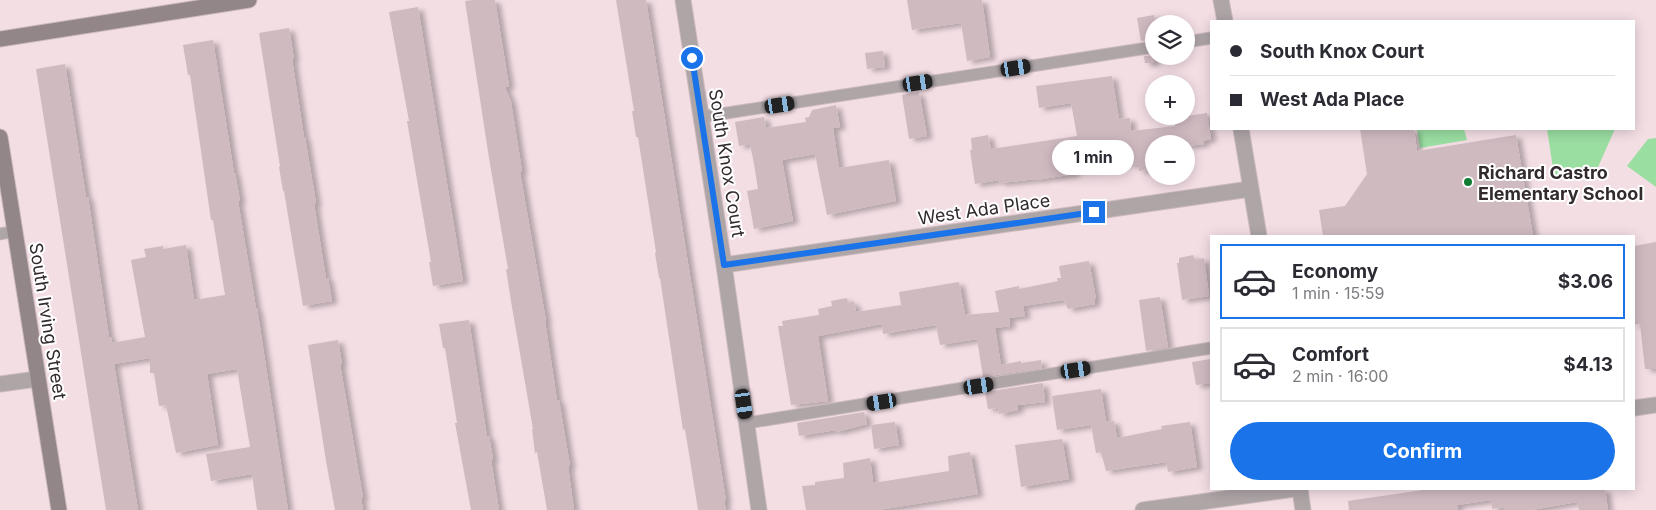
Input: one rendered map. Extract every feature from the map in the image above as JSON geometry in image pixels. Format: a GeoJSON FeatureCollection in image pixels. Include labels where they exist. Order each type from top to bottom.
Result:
{"type":"FeatureCollection","features":[{"type":"Feature","properties":{"kind":"street"},"geometry":{"type":"LineString","coordinates":[[0,39],[249,0]]}},
{"type":"Feature","properties":{"kind":"street","name":"South Knox Court"},"geometry":{"type":"LineString","coordinates":[[683,0],[759,510]]}},
{"type":"Feature","properties":{"kind":"street"},"geometry":{"type":"LineString","coordinates":[[1222,0],[1225,20]]}},
{"type":"Feature","properties":{"kind":"street"},"geometry":{"type":"LineString","coordinates":[[1241,130],[1259,235]]}},
{"type":"Feature","properties":{"kind":"street","name":"South Irving Street"},"geometry":{"type":"LineString","coordinates":[[0,137],[7,233],[37,379],[59,510]]}},
{"type":"Feature","properties":{"kind":"street","name":"West Ada Place"},"geometry":{"type":"LineString","coordinates":[[724,265],[1250,189]]}},
{"type":"Feature","properties":{"kind":"street"},"geometry":{"type":"LineString","coordinates":[[0,384],[37,379]]}},
{"type":"Feature","properties":{"kind":"street"},"geometry":{"type":"LineString","coordinates":[[1635,408],[1656,405]]}},
{"type":"Feature","properties":{"kind":"street"},"geometry":{"type":"LineString","coordinates":[[1143,510],[1287,490]]}},
{"type":"Feature","properties":{"kind":"street"},"geometry":{"type":"LineString","coordinates":[[1300,490],[1303,510]]}},
{"type":"Feature","properties":{"kind":"lane"},"geometry":{"type":"LineString","coordinates":[[1195,41],[1210,38]]}},
{"type":"Feature","properties":{"kind":"lane"},"geometry":{"type":"LineString","coordinates":[[701,117],[1145,48]]}},
{"type":"Feature","properties":{"kind":"lane"},"geometry":{"type":"LineString","coordinates":[[747,423],[1210,348]]}},
{"type":"Feature","properties":{"kind":"green space"},"geometry":{"type":"Polygon","coordinates":[[[1417,130],[1464,130],[1467,140],[1420,148],[1417,130]]]}},
{"type":"Feature","properties":{"kind":"green space"},"geometry":{"type":"Polygon","coordinates":[[[1547,130],[1615,130],[1594,176],[1554,175],[1547,130]]]}},
{"type":"Feature","properties":{"kind":"green space"},"geometry":{"type":"Polygon","coordinates":[[[1656,138],[1656,187],[1627,166],[1648,139],[1656,138]]]}},
{"type":"Feature","properties":{"kind":"building"},"geometry":{"type":"Polygon","coordinates":[[[495,0],[509,86],[505,87],[511,102],[522,171],[520,172],[546,321],[557,400],[559,400],[570,466],[568,466],[574,510],[547,510],[537,452],[535,453],[533,429],[511,301],[506,269],[508,269],[465,1],[495,0]]]}},
{"type":"Feature","properties":{"kind":"building"},"geometry":{"type":"Polygon","coordinates":[[[616,0],[646,0],[726,510],[698,510],[685,429],[683,430],[616,0]]]}},
{"type":"Feature","properties":{"kind":"building"},"geometry":{"type":"Polygon","coordinates":[[[907,0],[982,0],[990,57],[967,61],[961,23],[912,30],[907,0]]]}},
{"type":"Feature","properties":{"kind":"building"},"geometry":{"type":"Polygon","coordinates":[[[418,7],[463,281],[433,286],[429,262],[431,262],[407,121],[409,121],[389,12],[418,7]]]}},
{"type":"Feature","properties":{"kind":"building"},"geometry":{"type":"Polygon","coordinates":[[[1145,17],[1145,41],[1141,41],[1137,18],[1145,17]]]}},
{"type":"Feature","properties":{"kind":"building"},"geometry":{"type":"Polygon","coordinates":[[[289,28],[304,137],[316,203],[314,204],[326,278],[328,278],[332,301],[303,306],[279,167],[259,33],[289,28]]]}},
{"type":"Feature","properties":{"kind":"building"},"geometry":{"type":"Polygon","coordinates":[[[213,40],[288,510],[257,510],[252,474],[211,481],[206,454],[250,447],[237,369],[207,374],[218,445],[176,453],[166,405],[159,406],[154,373],[150,373],[150,358],[114,364],[138,510],[106,510],[36,69],[65,64],[86,197],[88,197],[109,337],[111,337],[112,343],[145,337],[131,260],[146,257],[144,249],[163,246],[163,249],[186,245],[194,300],[225,295],[213,220],[211,220],[190,75],[188,75],[183,45],[213,40]]]}},
{"type":"Feature","properties":{"kind":"building"},"geometry":{"type":"Polygon","coordinates":[[[883,51],[885,67],[867,69],[865,53],[883,51]]]}},
{"type":"Feature","properties":{"kind":"building"},"geometry":{"type":"Polygon","coordinates":[[[1112,76],[1119,119],[1130,118],[1131,131],[1175,125],[1195,125],[1195,115],[1207,113],[1211,139],[1203,141],[1204,144],[1195,145],[1195,135],[1145,135],[1145,170],[1139,171],[1138,164],[1130,165],[1130,162],[1074,171],[1074,174],[1036,180],[1000,183],[999,180],[975,184],[970,150],[972,150],[971,138],[988,135],[991,149],[1077,136],[1071,103],[1039,108],[1036,86],[1112,76]]]}},
{"type":"Feature","properties":{"kind":"building"},"geometry":{"type":"Polygon","coordinates":[[[919,92],[927,136],[909,139],[902,95],[919,92]]]}},
{"type":"Feature","properties":{"kind":"building"},"geometry":{"type":"Polygon","coordinates":[[[836,105],[840,127],[833,128],[839,168],[889,160],[896,201],[827,215],[815,154],[782,160],[793,221],[754,229],[747,191],[758,189],[754,164],[750,144],[739,146],[735,122],[764,117],[766,128],[806,122],[805,118],[809,117],[812,110],[836,105]]]}},
{"type":"Feature","properties":{"kind":"building"},"geometry":{"type":"Polygon","coordinates":[[[1360,130],[1414,130],[1417,151],[1516,135],[1533,235],[1323,235],[1319,210],[1345,206],[1367,174],[1360,130]]]}},
{"type":"Feature","properties":{"kind":"building"},"geometry":{"type":"Polygon","coordinates":[[[1656,242],[1656,369],[1645,369],[1640,324],[1635,325],[1635,246],[1656,242]]]}},
{"type":"Feature","properties":{"kind":"building"},"geometry":{"type":"Polygon","coordinates":[[[1193,255],[1195,260],[1204,258],[1209,296],[1182,300],[1177,263],[1179,263],[1179,258],[1193,255]]]}},
{"type":"Feature","properties":{"kind":"building"},"geometry":{"type":"Polygon","coordinates":[[[1089,261],[1096,299],[1094,299],[1095,304],[1068,309],[1064,300],[1023,306],[1025,316],[1009,318],[1010,326],[995,328],[1001,365],[1041,360],[1042,368],[983,377],[977,339],[940,345],[936,325],[883,334],[882,324],[818,336],[828,401],[791,405],[778,326],[783,326],[782,321],[819,315],[818,309],[832,306],[831,301],[847,298],[848,303],[854,302],[856,312],[901,305],[899,292],[959,282],[965,315],[999,312],[995,291],[1019,286],[1019,289],[1058,281],[1057,278],[1061,278],[1059,266],[1089,261]]]}},
{"type":"Feature","properties":{"kind":"building"},"geometry":{"type":"Polygon","coordinates":[[[1160,297],[1168,347],[1146,351],[1139,300],[1160,297]]]}},
{"type":"Feature","properties":{"kind":"building"},"geometry":{"type":"Polygon","coordinates":[[[469,320],[487,437],[489,436],[493,459],[491,460],[499,510],[471,510],[455,423],[457,423],[445,348],[443,348],[439,324],[469,320]]]}},
{"type":"Feature","properties":{"kind":"building"},"geometry":{"type":"Polygon","coordinates":[[[338,340],[342,364],[340,364],[363,498],[361,498],[363,510],[335,510],[308,345],[338,340]]]}},
{"type":"Feature","properties":{"kind":"building"},"geometry":{"type":"Polygon","coordinates":[[[1210,359],[1210,383],[1196,385],[1192,362],[1210,359]]]}},
{"type":"Feature","properties":{"kind":"building"},"geometry":{"type":"Polygon","coordinates":[[[1043,383],[1045,402],[1018,405],[1018,410],[999,414],[998,408],[988,409],[985,392],[1043,383]]]}},
{"type":"Feature","properties":{"kind":"building"},"geometry":{"type":"Polygon","coordinates":[[[1101,389],[1106,422],[1114,421],[1117,438],[1162,429],[1161,426],[1190,422],[1197,467],[1168,472],[1166,462],[1106,471],[1101,452],[1096,453],[1091,425],[1057,430],[1052,396],[1101,389]]]}},
{"type":"Feature","properties":{"kind":"building"},"geometry":{"type":"Polygon","coordinates":[[[864,412],[867,424],[836,432],[836,430],[799,436],[797,423],[864,412]]]}},
{"type":"Feature","properties":{"kind":"building"},"geometry":{"type":"Polygon","coordinates":[[[895,422],[899,445],[874,449],[871,425],[895,422]]]}},
{"type":"Feature","properties":{"kind":"building"},"geometry":{"type":"Polygon","coordinates":[[[1062,439],[1069,479],[1021,487],[1015,445],[1062,439]]]}},
{"type":"Feature","properties":{"kind":"building"},"geometry":{"type":"Polygon","coordinates":[[[970,452],[978,494],[878,510],[806,510],[802,486],[844,478],[843,463],[870,458],[873,483],[949,471],[948,456],[970,452]]]}},
{"type":"Feature","properties":{"kind":"building"},"geometry":{"type":"Polygon","coordinates":[[[1423,490],[1605,490],[1608,510],[1579,510],[1577,502],[1531,510],[1504,510],[1504,507],[1492,509],[1491,500],[1457,505],[1458,510],[1349,510],[1348,501],[1423,490]]]}},
{"type":"Feature","properties":{"kind":"place","name":"Richard Castro Elementary School"},"geometry":{"type":"Point","coordinates":[1468,182]}},
{"type":"Feature","properties":{"kind":"route"},"geometry":{"type":"LineString","coordinates":[[692,58],[724,265],[1094,212]]}}]}
